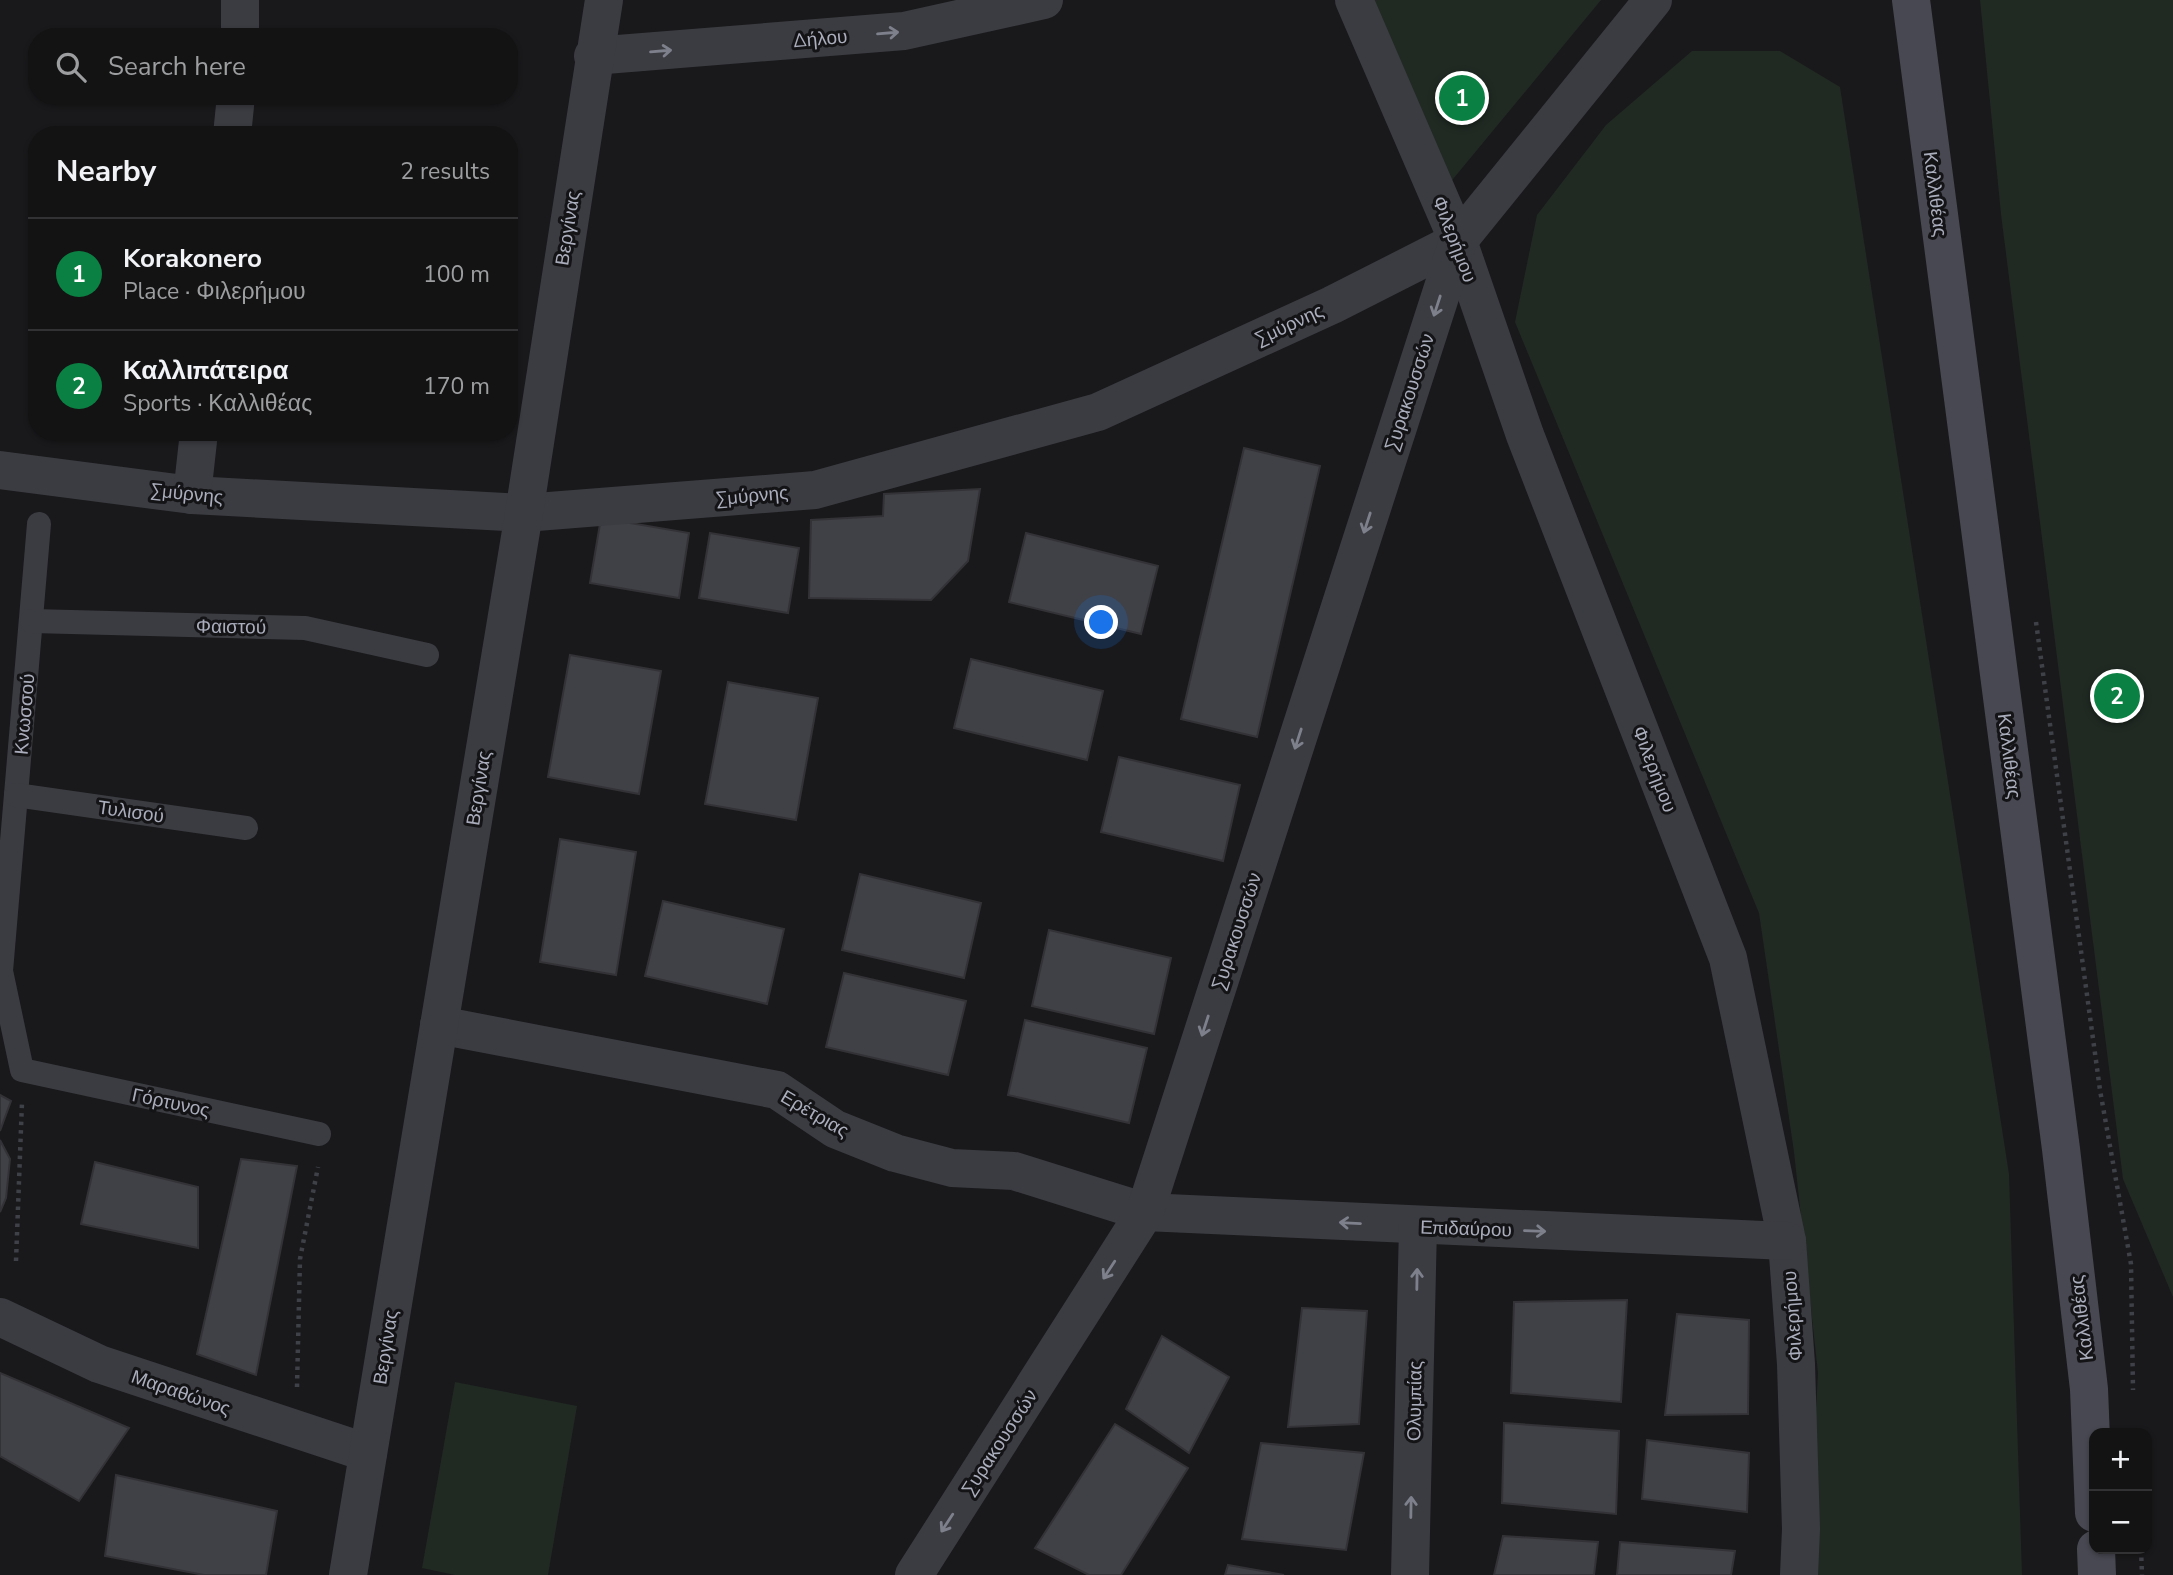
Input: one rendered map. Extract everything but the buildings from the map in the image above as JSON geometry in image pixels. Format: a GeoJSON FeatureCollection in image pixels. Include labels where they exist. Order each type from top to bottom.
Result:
{"type":"FeatureCollection","features":[{"type":"Feature","properties":{"kind":"main road","name":"Καλλιθέας"},"geometry":{"type":"LineString","coordinates":[[1911,0],[2061,1149],[2090,1388],[2093,1491]]}},
{"type":"Feature","properties":{"kind":"main road"},"geometry":{"type":"LineString","coordinates":[[2096,1554],[2097,1575]]}},
{"type":"Feature","properties":{"kind":"street"},"geometry":{"type":"LineString","coordinates":[[240,0],[240,28]]}},
{"type":"Feature","properties":{"kind":"street","name":"Βεργίνας"},"geometry":{"type":"LineString","coordinates":[[348,1575],[524,513],[593,56],[604,0]]}},
{"type":"Feature","properties":{"kind":"street","name":"Δήλου"},"geometry":{"type":"LineString","coordinates":[[593,56],[904,31],[1044,0]]}},
{"type":"Feature","properties":{"kind":"street","name":"Φιλερήμου"},"geometry":{"type":"LineString","coordinates":[[1354,0],[1458,241],[1525,435],[1728,958],[1787,1241],[1797,1391],[1801,1529],[1798,1575]]}},
{"type":"Feature","properties":{"kind":"street"},"geometry":{"type":"LineString","coordinates":[[1458,241],[1653,0]]}},
{"type":"Feature","properties":{"kind":"street"},"geometry":{"type":"LineString","coordinates":[[233,126],[235,105]]}},
{"type":"Feature","properties":{"kind":"street","name":"Σμύρνης"},"geometry":{"type":"LineString","coordinates":[[0,470],[192,495],[524,513],[815,490],[1098,412],[1332,305],[1458,241]]}},
{"type":"Feature","properties":{"kind":"street","name":"Συρακουσσών"},"geometry":{"type":"LineString","coordinates":[[914,1575],[1145,1212],[1458,241]]}},
{"type":"Feature","properties":{"kind":"street"},"geometry":{"type":"LineString","coordinates":[[192,495],[198,441]]}},
{"type":"Feature","properties":{"kind":"street","name":"Ερέτριας"},"geometry":{"type":"LineString","coordinates":[[439,1026],[777,1090],[835,1129],[895,1153],[952,1168],[1014,1171],[1145,1212]]}},
{"type":"Feature","properties":{"kind":"street","name":"Επιδαύρου"},"geometry":{"type":"LineString","coordinates":[[1145,1212],[1787,1241]]}},
{"type":"Feature","properties":{"kind":"street","name":"Ολυμπίας"},"geometry":{"type":"LineString","coordinates":[[1410,1575],[1418,1226]]}},
{"type":"Feature","properties":{"kind":"street","name":"Μαραθώνος"},"geometry":{"type":"LineString","coordinates":[[0,1317],[99,1364],[368,1453]]}},
{"type":"Feature","properties":{"kind":"lane","name":"Κνωσσού"},"geometry":{"type":"LineString","coordinates":[[22,1070],[1,971],[39,524]]}},
{"type":"Feature","properties":{"kind":"lane","name":"Φαιστού"},"geometry":{"type":"LineString","coordinates":[[32,621],[305,628],[427,655]]}},
{"type":"Feature","properties":{"kind":"lane","name":"Τυλισού"},"geometry":{"type":"LineString","coordinates":[[16,795],[246,828]]}},
{"type":"Feature","properties":{"kind":"lane","name":"Γόρτυνος"},"geometry":{"type":"LineString","coordinates":[[22,1070],[319,1134]]}},
{"type":"Feature","properties":{"kind":"path"},"geometry":{"type":"LineString","coordinates":[[2036,621],[2100,1090],[2132,1264],[2133,1394]]}},
{"type":"Feature","properties":{"kind":"path"},"geometry":{"type":"LineString","coordinates":[[16,1261],[21,1143]]}},
{"type":"Feature","properties":{"kind":"path"},"geometry":{"type":"LineString","coordinates":[[296,1431],[300,1259],[318,1179]]}},
{"type":"Feature","properties":{"kind":"path"},"geometry":{"type":"LineString","coordinates":[[2141,1554],[2142,1575]]}},
{"type":"Feature","properties":{"kind":"shaded area"},"geometry":{"type":"Polygon","coordinates":[[[1372,0],[1601,0],[1439,196],[1372,0]]]}},
{"type":"Feature","properties":{"kind":"shaded area"},"geometry":{"type":"Polygon","coordinates":[[[1980,0],[2173,0],[2173,1297],[2123,1179],[2001,214],[1980,0]]]}},
{"type":"Feature","properties":{"kind":"shaded area"},"geometry":{"type":"Polygon","coordinates":[[[1692,51],[1780,51],[1840,87],[2009,1174],[2022,1575],[1807,1575],[1818,1373],[1794,1152],[1759,913],[1515,322],[1537,215],[1606,125],[1692,51]]]}},
{"type":"Feature","properties":{"kind":"shaded area"},"geometry":{"type":"Polygon","coordinates":[[[455,1382],[577,1406],[548,1575],[455,1575],[422,1568],[455,1382]]]}},
{"type":"Feature","properties":{"kind":"place","name":"Korakonero"},"geometry":{"type":"Point","coordinates":[1462,98]}},
{"type":"Feature","properties":{"kind":"place","name":"Καλλιπάτειρα"},"geometry":{"type":"Point","coordinates":[2117,696]}}]}
